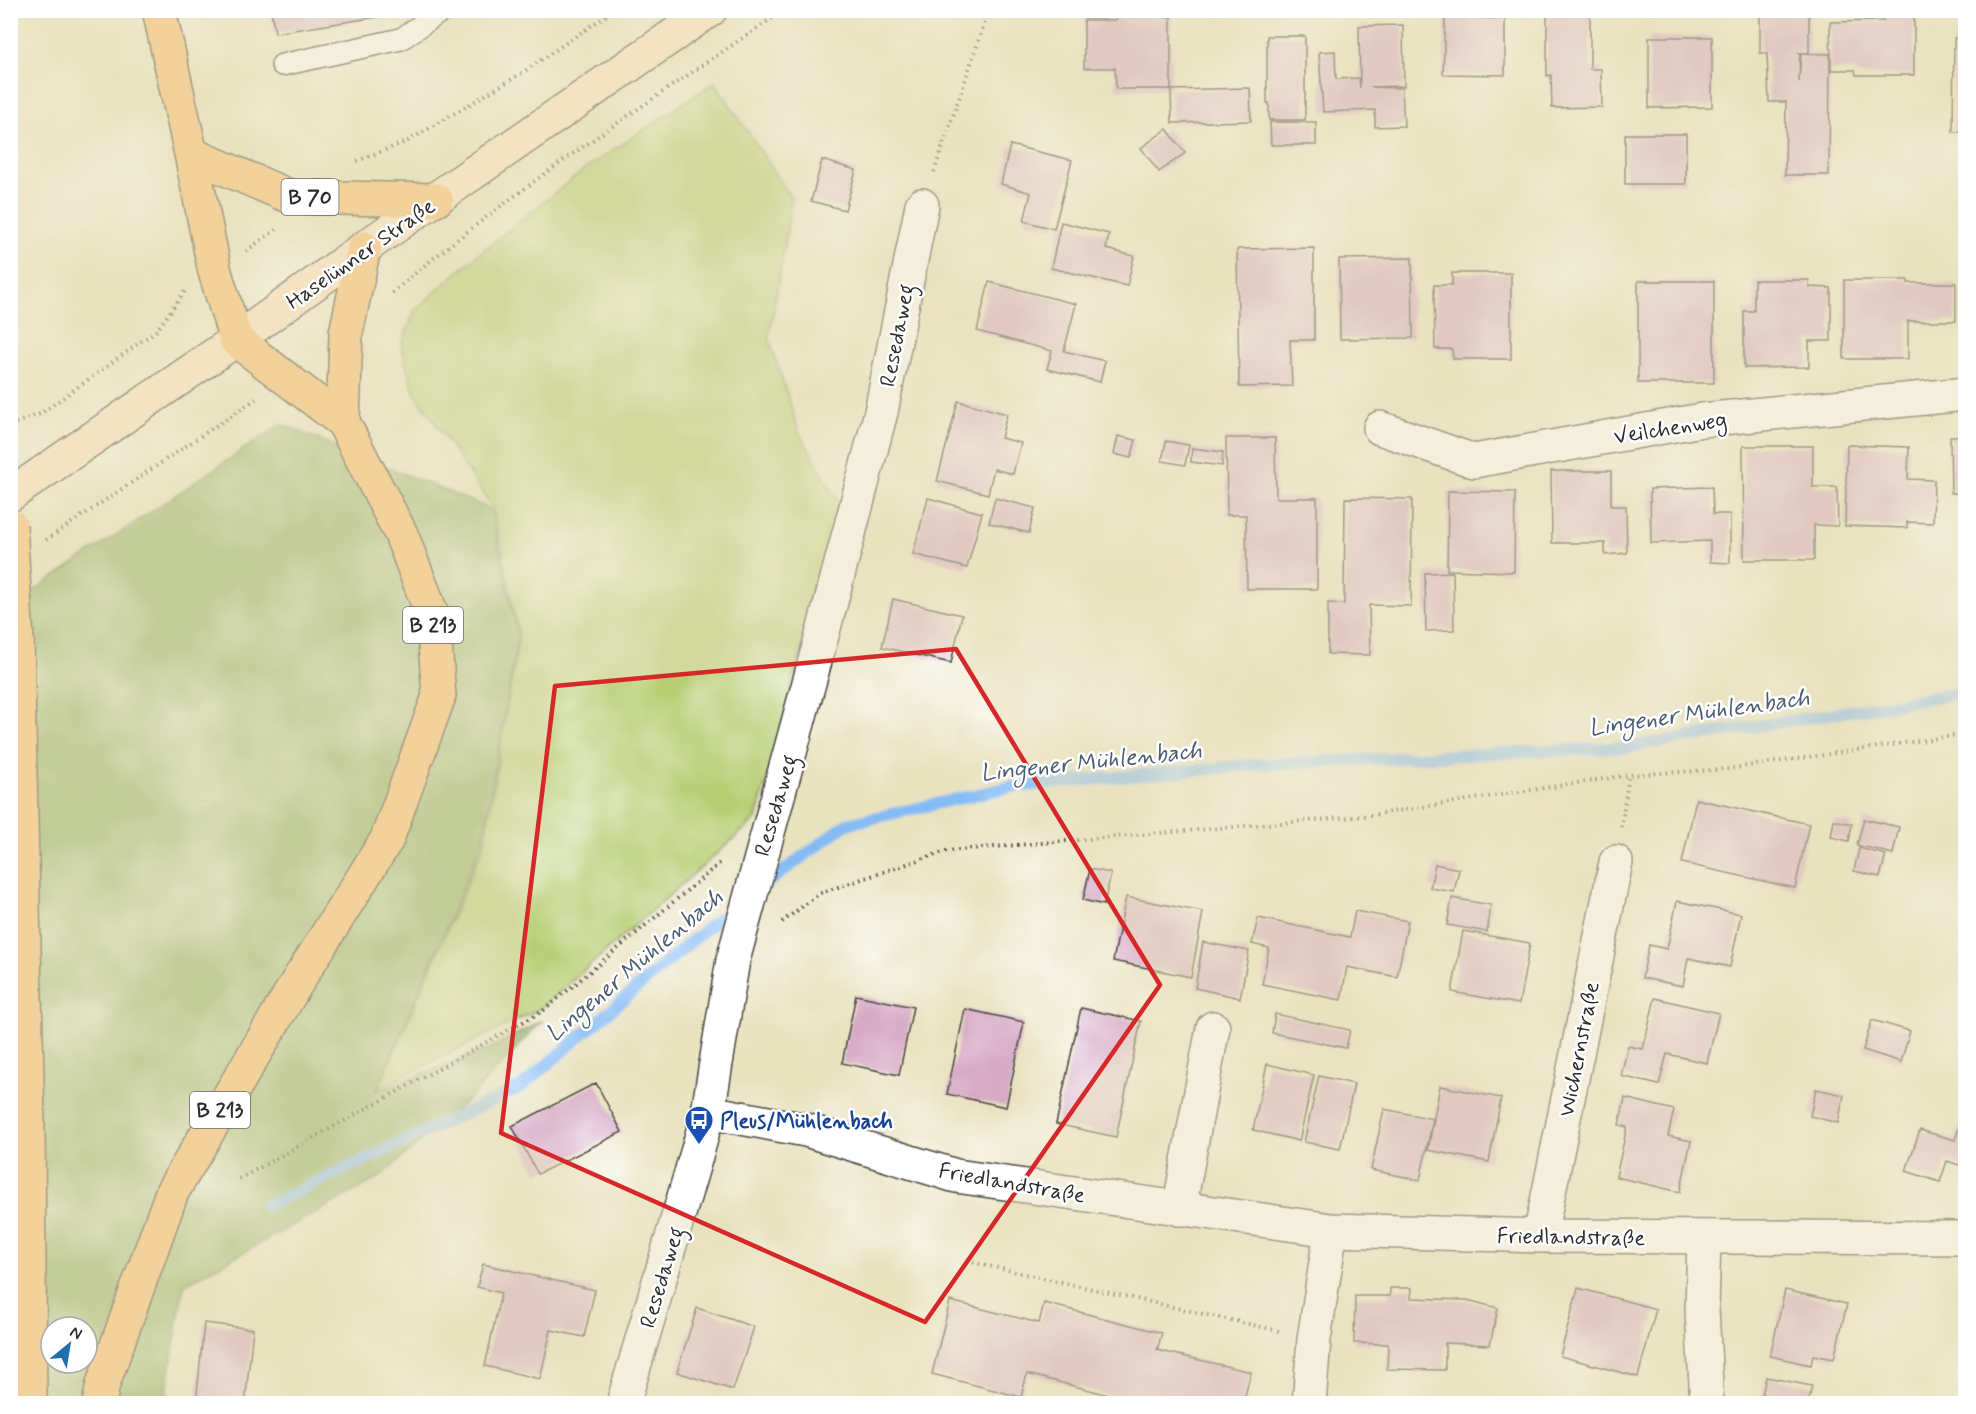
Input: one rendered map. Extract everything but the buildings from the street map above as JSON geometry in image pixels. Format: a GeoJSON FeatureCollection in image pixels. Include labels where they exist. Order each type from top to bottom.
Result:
{"type":"FeatureCollection","features":[{"type":"Feature","properties":{"kind":"main road"},"geometry":{"type":"LineString","coordinates":[[159,10],[215,272],[236,340],[343,422]]}},
{"type":"Feature","properties":{"kind":"main road","name":"B 70"},"geometry":{"type":"LineString","coordinates":[[191,154],[291,196],[436,200]]}},
{"type":"Feature","properties":{"kind":"main road","name":"B 213"},"geometry":{"type":"LineString","coordinates":[[99,1404],[103,1384],[172,1192],[299,979],[387,839],[440,696],[433,617],[401,534],[343,422],[346,333],[364,248]]}},
{"type":"Feature","properties":{"kind":"main road"},"geometry":{"type":"LineString","coordinates":[[10,525],[17,641],[28,1122],[30,1404]]}},
{"type":"Feature","properties":{"kind":"street","name":"Haselünner Straße"},"geometry":{"type":"LineString","coordinates":[[10,495],[710,10]]}},
{"type":"Feature","properties":{"kind":"street","name":"Resedaweg"},"geometry":{"type":"LineString","coordinates":[[624,1404],[708,1112],[736,952],[881,412],[922,205]]}},
{"type":"Feature","properties":{"kind":"street","name":"Veilchenweg"},"geometry":{"type":"LineString","coordinates":[[1380,428],[1474,460],[1702,420],[1965,394]]}},
{"type":"Feature","properties":{"kind":"street","name":"Wichernstraße"},"geometry":{"type":"LineString","coordinates":[[1540,1236],[1616,862]]}},
{"type":"Feature","properties":{"kind":"street"},"geometry":{"type":"LineString","coordinates":[[1179,1209],[1213,1028]]}},
{"type":"Feature","properties":{"kind":"street","name":"Friedlandstraße"},"geometry":{"type":"LineString","coordinates":[[708,1112],[806,1130],[956,1176],[1330,1230],[1540,1236],[1965,1238]]}},
{"type":"Feature","properties":{"kind":"street"},"geometry":{"type":"LineString","coordinates":[[1309,1404],[1314,1339],[1330,1230]]}},
{"type":"Feature","properties":{"kind":"street"},"geometry":{"type":"LineString","coordinates":[[1704,1237],[1702,1310],[1707,1404]]}},
{"type":"Feature","properties":{"kind":"lane"},"geometry":{"type":"LineString","coordinates":[[282,65],[401,39],[443,10]]}},
{"type":"Feature","properties":{"kind":"path"},"geometry":{"type":"LineString","coordinates":[[388,297],[431,260],[531,183],[784,10]]}},
{"type":"Feature","properties":{"kind":"path"},"geometry":{"type":"LineString","coordinates":[[922,205],[989,10]]}},
{"type":"Feature","properties":{"kind":"path"},"geometry":{"type":"LineString","coordinates":[[44,542],[287,378]]}},
{"type":"Feature","properties":{"kind":"path"},"geometry":{"type":"LineString","coordinates":[[776,927],[820,893],[946,851],[1364,816],[1629,774],[1728,770],[1965,734]]}},
{"type":"Feature","properties":{"kind":"path"},"geometry":{"type":"LineString","coordinates":[[1616,862],[1629,774]]}},
{"type":"Feature","properties":{"kind":"path"},"geometry":{"type":"LineString","coordinates":[[239,1179],[543,1011],[723,861]]}},
{"type":"Feature","properties":{"kind":"path"},"geometry":{"type":"LineString","coordinates":[[967,1261],[1314,1339]]}},
{"type":"Feature","properties":{"kind":"highlighted area"},"geometry":{"type":"Polygon","coordinates":[[[956,649],[1160,985],[925,1322],[501,1133],[555,686],[956,649]]]}},
{"type":"Feature","properties":{"kind":"green space"},"geometry":{"type":"Polygon","coordinates":[[[715,82],[792,199],[769,338],[799,432],[840,504],[756,819],[541,1008],[378,1089],[484,845],[519,636],[493,508],[414,392],[401,346],[415,310],[476,256],[585,169],[715,82]]]}},
{"type":"Feature","properties":{"kind":"green space"},"geometry":{"type":"Polygon","coordinates":[[[281,424],[491,509],[518,636],[482,844],[376,1091],[490,1048],[542,1021],[470,1098],[379,1178],[184,1285],[165,1403],[11,1404],[11,606],[281,424]]]}},
{"type":"Feature","properties":{"kind":"waterway","name":"Lingener Mühlenbach"},"geometry":{"type":"LineString","coordinates":[[759,889],[847,824],[1010,787],[1251,765],[1629,747],[1966,692]]}},
{"type":"Feature","properties":{"kind":"waterway","name":"Lingener Mühlenbach"},"geometry":{"type":"LineString","coordinates":[[266,1206],[521,1087],[707,928],[740,903]]}},
{"type":"Feature","properties":{"kind":"place","name":"Pleus/Mühlenbach"},"geometry":{"type":"Point","coordinates":[699,1146]}}]}
